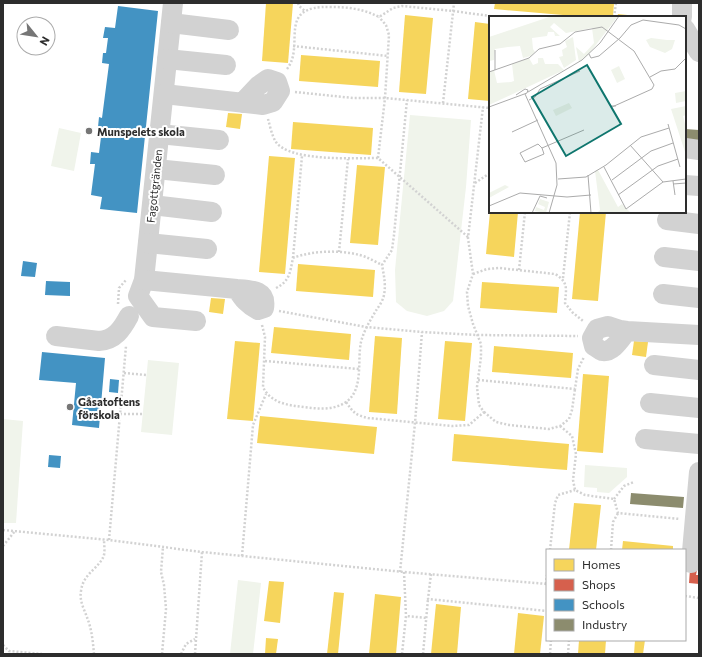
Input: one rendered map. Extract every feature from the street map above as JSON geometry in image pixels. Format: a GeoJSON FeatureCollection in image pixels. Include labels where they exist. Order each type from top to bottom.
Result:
{"type":"FeatureCollection","features":[{"type":"Feature","properties":{"kind":"street","name":"Fagottgränden"},"geometry":{"type":"LineString","coordinates":[[141,288],[148,243],[173,3]]}},
{"type":"Feature","properties":{"kind":"street"},"geometry":{"type":"LineString","coordinates":[[682,3],[682,16]]}},
{"type":"Feature","properties":{"kind":"street"},"geometry":{"type":"LineString","coordinates":[[171,23],[229,30]]}},
{"type":"Feature","properties":{"kind":"street"},"geometry":{"type":"LineString","coordinates":[[686,32],[699,52]]}},
{"type":"Feature","properties":{"kind":"street"},"geometry":{"type":"LineString","coordinates":[[167,59],[226,65]]}},
{"type":"Feature","properties":{"kind":"street"},"geometry":{"type":"LineString","coordinates":[[164,94],[242,103],[263,105],[273,102],[278,86],[268,79],[258,86],[242,103]]}},
{"type":"Feature","properties":{"kind":"street"},"geometry":{"type":"LineString","coordinates":[[159,134],[219,140]]}},
{"type":"Feature","properties":{"kind":"street"},"geometry":{"type":"LineString","coordinates":[[686,148],[699,150]]}},
{"type":"Feature","properties":{"kind":"street"},"geometry":{"type":"LineString","coordinates":[[156,169],[215,175]]}},
{"type":"Feature","properties":{"kind":"street"},"geometry":{"type":"LineString","coordinates":[[686,185],[699,186]]}},
{"type":"Feature","properties":{"kind":"street"},"geometry":{"type":"LineString","coordinates":[[152,205],[212,212]]}},
{"type":"Feature","properties":{"kind":"street"},"geometry":{"type":"LineString","coordinates":[[667,220],[699,224]]}},
{"type":"Feature","properties":{"kind":"street"},"geometry":{"type":"LineString","coordinates":[[148,243],[208,249]]}},
{"type":"Feature","properties":{"kind":"street"},"geometry":{"type":"LineString","coordinates":[[664,257],[699,261]]}},
{"type":"Feature","properties":{"kind":"street"},"geometry":{"type":"LineString","coordinates":[[196,321],[153,317],[141,288],[237,288],[252,290],[262,304]]}},
{"type":"Feature","properties":{"kind":"street"},"geometry":{"type":"LineString","coordinates":[[663,294],[699,298]]}},
{"type":"Feature","properties":{"kind":"street"},"geometry":{"type":"LineString","coordinates":[[56,336],[106,341],[117,335],[129,316]]}},
{"type":"Feature","properties":{"kind":"street"},"geometry":{"type":"LineString","coordinates":[[594,338],[608,326],[620,330],[699,335]]}},
{"type":"Feature","properties":{"kind":"street"},"geometry":{"type":"LineString","coordinates":[[654,365],[699,370]]}},
{"type":"Feature","properties":{"kind":"street"},"geometry":{"type":"LineString","coordinates":[[650,403],[699,408]]}},
{"type":"Feature","properties":{"kind":"street"},"geometry":{"type":"LineString","coordinates":[[645,439],[699,444]]}},
{"type":"Feature","properties":{"kind":"street"},"geometry":{"type":"LineString","coordinates":[[691,563],[699,472]]}},
{"type":"Feature","properties":{"kind":"path"},"geometry":{"type":"LineString","coordinates":[[298,3],[299,6],[305,10]]}},
{"type":"Feature","properties":{"kind":"path"},"geometry":{"type":"LineString","coordinates":[[443,103],[454,3]]}},
{"type":"Feature","properties":{"kind":"path"},"geometry":{"type":"LineString","coordinates":[[614,16],[616,3]]}},
{"type":"Feature","properties":{"kind":"path"},"geometry":{"type":"LineString","coordinates":[[378,158],[385,98],[388,56],[389,35],[386,25],[379,17],[359,9],[317,6],[305,10],[299,18],[295,28],[292,63],[278,86],[353,98],[385,98],[489,108]]}},
{"type":"Feature","properties":{"kind":"path"},"geometry":{"type":"LineString","coordinates":[[379,17],[393,8],[402,6],[453,10],[491,16]]}},
{"type":"Feature","properties":{"kind":"path"},"geometry":{"type":"LineString","coordinates":[[293,46],[388,56]]}},
{"type":"Feature","properties":{"kind":"path"},"geometry":{"type":"LineString","coordinates":[[262,304],[265,337],[263,387],[266,394],[285,404],[313,408],[333,408],[346,402],[352,396],[356,386],[361,342],[366,327],[384,298],[386,284],[382,265],[392,250],[407,100]]}},
{"type":"Feature","properties":{"kind":"path"},"geometry":{"type":"LineString","coordinates":[[263,105],[276,142],[285,150],[302,156],[348,159],[378,158],[468,238]]}},
{"type":"Feature","properties":{"kind":"path"},"geometry":{"type":"LineString","coordinates":[[483,107],[468,238],[473,274],[467,292],[468,306],[481,344],[481,357],[477,386],[479,405],[484,412],[496,422],[509,425],[549,429],[560,426],[569,418],[572,410],[578,369],[594,338]]}},
{"type":"Feature","properties":{"kind":"path"},"geometry":{"type":"LineString","coordinates":[[262,304],[289,277],[293,258],[302,156]]}},
{"type":"Feature","properties":{"kind":"path"},"geometry":{"type":"LineString","coordinates":[[339,252],[348,159]]}},
{"type":"Feature","properties":{"kind":"path"},"geometry":{"type":"LineString","coordinates":[[475,183],[489,174]]}},
{"type":"Feature","properties":{"kind":"path"},"geometry":{"type":"LineString","coordinates":[[519,270],[525,213]]}},
{"type":"Feature","properties":{"kind":"path"},"geometry":{"type":"LineString","coordinates":[[570,213],[563,278],[566,286],[565,304],[582,321],[594,338]]}},
{"type":"Feature","properties":{"kind":"path"},"geometry":{"type":"LineString","coordinates":[[293,258],[312,252],[339,252],[368,258],[382,265]]}},
{"type":"Feature","properties":{"kind":"path"},"geometry":{"type":"LineString","coordinates":[[473,274],[487,269],[499,268],[546,272],[563,278]]}},
{"type":"Feature","properties":{"kind":"path"},"geometry":{"type":"LineString","coordinates":[[262,304],[366,327],[477,335],[577,336],[594,338]]}},
{"type":"Feature","properties":{"kind":"path"},"geometry":{"type":"LineString","coordinates":[[402,654],[406,616],[402,572],[422,332]]}},
{"type":"Feature","properties":{"kind":"path"},"geometry":{"type":"LineString","coordinates":[[109,540],[127,342]]}},
{"type":"Feature","properties":{"kind":"path"},"geometry":{"type":"LineString","coordinates":[[265,361],[358,369]]}},
{"type":"Feature","properties":{"kind":"path"},"geometry":{"type":"LineString","coordinates":[[124,373],[146,375]]}},
{"type":"Feature","properties":{"kind":"path"},"geometry":{"type":"LineString","coordinates":[[478,380],[575,389]]}},
{"type":"Feature","properties":{"kind":"path"},"geometry":{"type":"LineString","coordinates":[[242,556],[253,425],[266,394]]}},
{"type":"Feature","properties":{"kind":"path"},"geometry":{"type":"LineString","coordinates":[[346,402],[358,416],[452,426],[469,425],[484,412]]}},
{"type":"Feature","properties":{"kind":"path"},"geometry":{"type":"LineString","coordinates":[[120,414],[143,414]]}},
{"type":"Feature","properties":{"kind":"path"},"geometry":{"type":"LineString","coordinates":[[560,426],[572,436],[575,448],[576,454],[573,480],[575,490]]}},
{"type":"Feature","properties":{"kind":"path"},"geometry":{"type":"LineString","coordinates":[[614,499],[624,486],[634,482]]}},
{"type":"Feature","properties":{"kind":"path"},"geometry":{"type":"LineString","coordinates":[[550,549],[555,503],[558,495],[575,490],[584,495],[614,499]]}},
{"type":"Feature","properties":{"kind":"path"},"geometry":{"type":"LineString","coordinates":[[610,549],[613,522],[618,513],[614,499]]}},
{"type":"Feature","properties":{"kind":"path"},"geometry":{"type":"LineString","coordinates":[[618,513],[694,521]]}},
{"type":"Feature","properties":{"kind":"path"},"geometry":{"type":"LineString","coordinates":[[3,530],[104,539],[202,552],[402,572],[546,584]]}},
{"type":"Feature","properties":{"kind":"path"},"geometry":{"type":"LineString","coordinates":[[3,546],[15,531]]}},
{"type":"Feature","properties":{"kind":"path"},"geometry":{"type":"LineString","coordinates":[[94,654],[89,621],[82,606],[80,592],[82,584],[88,574],[98,565],[104,556],[104,539]]}},
{"type":"Feature","properties":{"kind":"path"},"geometry":{"type":"LineString","coordinates":[[162,654],[166,609],[164,585],[161,572],[163,547]]}},
{"type":"Feature","properties":{"kind":"path"},"geometry":{"type":"LineString","coordinates":[[195,654],[202,552]]}},
{"type":"Feature","properties":{"kind":"path"},"geometry":{"type":"LineString","coordinates":[[423,654],[431,574]]}},
{"type":"Feature","properties":{"kind":"path"},"geometry":{"type":"LineString","coordinates":[[686,596],[699,598]]}},
{"type":"Feature","properties":{"kind":"path"},"geometry":{"type":"LineString","coordinates":[[428,599],[546,611]]}},
{"type":"Feature","properties":{"kind":"path"},"geometry":{"type":"LineString","coordinates":[[406,616],[426,618]]}},
{"type":"Feature","properties":{"kind":"path"},"geometry":{"type":"LineString","coordinates":[[181,654],[186,644],[196,639]]}},
{"type":"Feature","properties":{"kind":"path"},"geometry":{"type":"LineString","coordinates":[[550,654],[551,641]]}},
{"type":"Feature","properties":{"kind":"path"},"geometry":{"type":"LineString","coordinates":[[568,654],[569,641]]}},
{"type":"Feature","properties":{"kind":"path"},"geometry":{"type":"LineString","coordinates":[[3,645],[9,651],[42,654]]}},
{"type":"Feature","properties":{"kind":"shaded area"},"geometry":{"type":"Polygon","coordinates":[[[410,115],[471,120],[466,187],[453,301],[444,311],[427,316],[407,311],[396,302],[395,270],[410,115]]]}},
{"type":"Feature","properties":{"kind":"shaded area"},"geometry":{"type":"Polygon","coordinates":[[[59,128],[81,133],[74,171],[51,166],[59,128]]]}},
{"type":"Feature","properties":{"kind":"shaded area"},"geometry":{"type":"Polygon","coordinates":[[[148,360],[179,363],[172,435],[141,432],[148,360]]]}},
{"type":"Feature","properties":{"kind":"shaded area"},"geometry":{"type":"Polygon","coordinates":[[[3,419],[23,421],[16,523],[3,523],[3,419]]]}},
{"type":"Feature","properties":{"kind":"shaded area"},"geometry":{"type":"Polygon","coordinates":[[[585,465],[627,468],[627,477],[609,493],[597,492],[597,488],[584,487],[585,465]]]}},
{"type":"Feature","properties":{"kind":"shaded area"},"geometry":{"type":"Polygon","coordinates":[[[238,580],[261,583],[253,654],[230,654],[238,580]]]}},
{"type":"Feature","properties":{"kind":"building: Homes"},"geometry":{"type":"Polygon","coordinates":[[[266,3],[293,3],[288,63],[262,61],[266,3]]]}},
{"type":"Feature","properties":{"kind":"building: Homes"},"geometry":{"type":"Polygon","coordinates":[[[495,3],[614,3],[613,16],[574,16],[494,9],[495,3]]]}},
{"type":"Feature","properties":{"kind":"building: Homes"},"geometry":{"type":"Polygon","coordinates":[[[618,14],[637,16],[617,16],[618,14]]]}},
{"type":"Feature","properties":{"kind":"building: Homes"},"geometry":{"type":"Polygon","coordinates":[[[405,15],[433,18],[426,94],[399,92],[405,15]]]}},
{"type":"Feature","properties":{"kind":"building: Homes"},"geometry":{"type":"Polygon","coordinates":[[[475,22],[489,24],[489,101],[468,99],[475,22]]]}},
{"type":"Feature","properties":{"kind":"building: Homes"},"geometry":{"type":"Polygon","coordinates":[[[301,55],[380,61],[378,87],[299,81],[301,55]]]}},
{"type":"Feature","properties":{"kind":"building: Homes"},"geometry":{"type":"Polygon","coordinates":[[[228,113],[242,114],[240,129],[226,127],[228,113]]]}},
{"type":"Feature","properties":{"kind":"building: Homes"},"geometry":{"type":"Polygon","coordinates":[[[293,122],[373,128],[371,155],[291,149],[293,122]]]}},
{"type":"Feature","properties":{"kind":"building: Homes"},"geometry":{"type":"Polygon","coordinates":[[[269,156],[295,158],[285,274],[259,272],[269,156]]]}},
{"type":"Feature","properties":{"kind":"building: Homes"},"geometry":{"type":"Polygon","coordinates":[[[357,165],[385,167],[378,245],[350,243],[357,165]]]}},
{"type":"Feature","properties":{"kind":"building: Homes"},"geometry":{"type":"Polygon","coordinates":[[[490,213],[518,213],[514,257],[486,254],[490,213]]]}},
{"type":"Feature","properties":{"kind":"building: Homes"},"geometry":{"type":"Polygon","coordinates":[[[580,213],[606,213],[598,301],[572,299],[580,213]]]}},
{"type":"Feature","properties":{"kind":"building: Homes"},"geometry":{"type":"Polygon","coordinates":[[[298,264],[375,270],[373,297],[296,291],[298,264]]]}},
{"type":"Feature","properties":{"kind":"building: Homes"},"geometry":{"type":"Polygon","coordinates":[[[482,282],[559,287],[557,313],[480,308],[482,282]]]}},
{"type":"Feature","properties":{"kind":"building: Homes"},"geometry":{"type":"Polygon","coordinates":[[[211,298],[225,299],[223,314],[209,312],[211,298]]]}},
{"type":"Feature","properties":{"kind":"building: Homes"},"geometry":{"type":"Polygon","coordinates":[[[274,327],[351,334],[349,360],[271,353],[274,327]]]}},
{"type":"Feature","properties":{"kind":"building: Homes"},"geometry":{"type":"Polygon","coordinates":[[[375,336],[402,338],[397,414],[369,412],[375,336]]]}},
{"type":"Feature","properties":{"kind":"building: Homes"},"geometry":{"type":"Polygon","coordinates":[[[235,341],[260,343],[253,421],[227,419],[235,341]]]}},
{"type":"Feature","properties":{"kind":"building: Homes"},"geometry":{"type":"Polygon","coordinates":[[[445,341],[472,343],[465,421],[438,419],[445,341]]]}},
{"type":"Feature","properties":{"kind":"building: Homes"},"geometry":{"type":"Polygon","coordinates":[[[634,341],[648,342],[646,357],[632,355],[634,341]]]}},
{"type":"Feature","properties":{"kind":"building: Homes"},"geometry":{"type":"Polygon","coordinates":[[[494,346],[573,353],[571,378],[492,372],[494,346]]]}},
{"type":"Feature","properties":{"kind":"building: Homes"},"geometry":{"type":"Polygon","coordinates":[[[583,374],[609,376],[603,453],[577,451],[583,374]]]}},
{"type":"Feature","properties":{"kind":"building: Homes"},"geometry":{"type":"Polygon","coordinates":[[[260,416],[377,427],[374,454],[257,443],[260,416]]]}},
{"type":"Feature","properties":{"kind":"building: Homes"},"geometry":{"type":"Polygon","coordinates":[[[454,434],[569,444],[567,470],[452,461],[454,434]]]}},
{"type":"Feature","properties":{"kind":"building: Homes"},"geometry":{"type":"Polygon","coordinates":[[[574,503],[601,505],[596,549],[569,549],[574,503]]]}},
{"type":"Feature","properties":{"kind":"building: Homes"},"geometry":{"type":"Polygon","coordinates":[[[623,541],[673,546],[673,549],[622,549],[623,541]]]}},
{"type":"Feature","properties":{"kind":"building: Homes"},"geometry":{"type":"Polygon","coordinates":[[[269,581],[284,582],[280,623],[264,621],[269,581]]]}},
{"type":"Feature","properties":{"kind":"building: Homes"},"geometry":{"type":"Polygon","coordinates":[[[334,592],[344,593],[338,654],[327,654],[334,592]]]}},
{"type":"Feature","properties":{"kind":"building: Homes"},"geometry":{"type":"Polygon","coordinates":[[[375,594],[401,597],[396,654],[369,654],[375,594]]]}},
{"type":"Feature","properties":{"kind":"building: Homes"},"geometry":{"type":"Polygon","coordinates":[[[436,604],[461,607],[457,654],[431,654],[436,604]]]}},
{"type":"Feature","properties":{"kind":"building: Homes"},"geometry":{"type":"Polygon","coordinates":[[[518,613],[544,616],[540,654],[514,654],[518,613]]]}},
{"type":"Feature","properties":{"kind":"building: Homes"},"geometry":{"type":"Polygon","coordinates":[[[266,638],[278,639],[276,654],[265,654],[266,638]]]}},
{"type":"Feature","properties":{"kind":"building: Homes"},"geometry":{"type":"Polygon","coordinates":[[[579,641],[606,641],[605,654],[578,654],[579,641]]]}},
{"type":"Feature","properties":{"kind":"building: Homes"},"geometry":{"type":"Polygon","coordinates":[[[635,641],[645,641],[643,654],[634,654],[635,641]]]}},
{"type":"Feature","properties":{"kind":"building: Shops"},"geometry":{"type":"Polygon","coordinates":[[[690,569],[697,570],[696,575],[699,575],[699,584],[689,583],[690,569]]]}},
{"type":"Feature","properties":{"kind":"building: Schools","name":"Munspelets skola"},"geometry":{"type":"Polygon","coordinates":[[[118,6],[158,11],[137,213],[100,209],[102,197],[91,195],[95,164],[90,164],[91,152],[99,153],[101,137],[97,137],[99,117],[102,118],[109,64],[102,63],[103,53],[106,53],[108,38],[103,38],[105,27],[115,28],[118,6]]]}},
{"type":"Feature","properties":{"kind":"building: Schools"},"geometry":{"type":"Polygon","coordinates":[[[23,261],[37,263],[35,277],[21,276],[23,261]]]}},
{"type":"Feature","properties":{"kind":"building: Schools"},"geometry":{"type":"Polygon","coordinates":[[[46,281],[70,282],[70,296],[45,295],[46,281]]]}},
{"type":"Feature","properties":{"kind":"building: Schools","name":"Gåsatoftens förskola"},"geometry":{"type":"Polygon","coordinates":[[[42,352],[105,358],[99,428],[72,425],[76,383],[39,380],[42,352]]]}},
{"type":"Feature","properties":{"kind":"building: Schools"},"geometry":{"type":"Polygon","coordinates":[[[110,379],[119,380],[118,393],[109,392],[110,379]]]}},
{"type":"Feature","properties":{"kind":"building: Schools"},"geometry":{"type":"Polygon","coordinates":[[[49,455],[61,456],[60,468],[48,467],[49,455]]]}},
{"type":"Feature","properties":{"kind":"building: Industry"},"geometry":{"type":"Polygon","coordinates":[[[686,129],[699,130],[698,142],[686,141],[686,129]]]}},
{"type":"Feature","properties":{"kind":"building: Industry"},"geometry":{"type":"Polygon","coordinates":[[[631,493],[684,497],[683,508],[630,504],[631,493]]]}},
{"type":"Feature","properties":{"kind":"place","name":"Munspelets skola"},"geometry":{"type":"Point","coordinates":[89,131]}},
{"type":"Feature","properties":{"kind":"place","name":"Gåsatoftens förskola"},"geometry":{"type":"Point","coordinates":[70,407]}}]}
